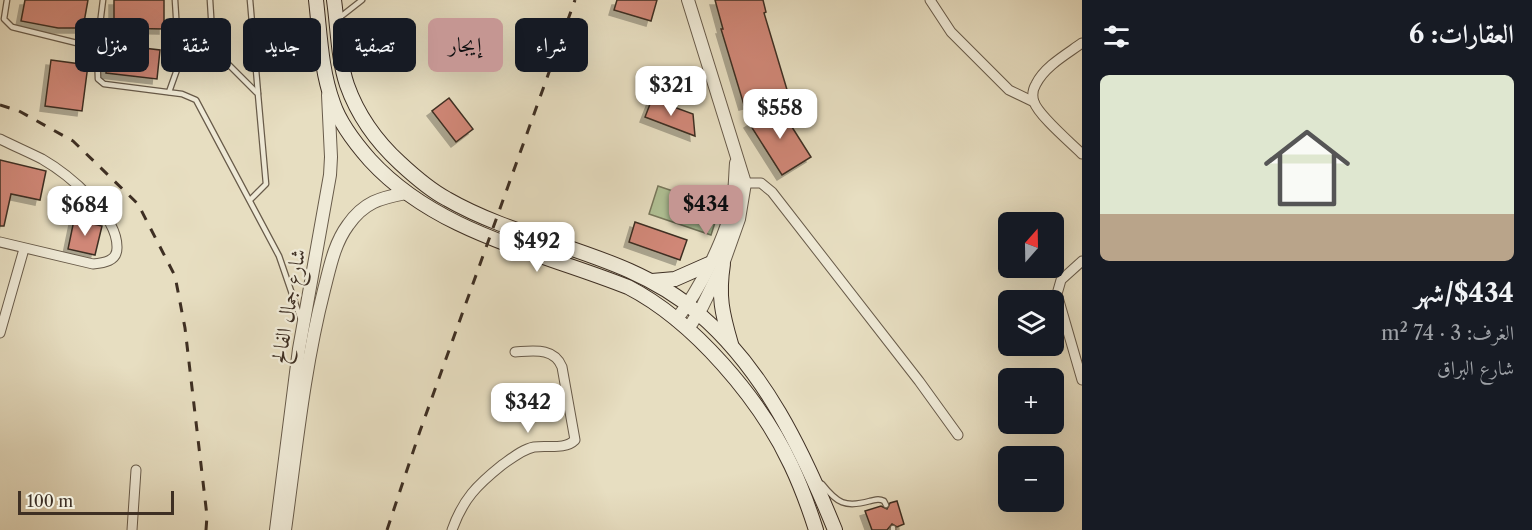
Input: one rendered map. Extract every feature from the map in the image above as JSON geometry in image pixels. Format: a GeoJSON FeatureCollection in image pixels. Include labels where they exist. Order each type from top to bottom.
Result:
{"type":"FeatureCollection","features":[{"type":"Feature","properties":{"kind":"main road"},"geometry":{"type":"LineString","coordinates":[[316,0],[324,70],[333,105],[357,145],[377,168],[406,193],[470,230],[628,287],[640,293],[688,329],[718,357],[764,418],[791,464],[816,530]]}},
{"type":"Feature","properties":{"kind":"main road"},"geometry":{"type":"LineString","coordinates":[[334,0],[337,18]]}},
{"type":"Feature","properties":{"kind":"main road"},"geometry":{"type":"LineString","coordinates":[[344,72],[353,101],[374,136],[414,176],[445,198],[506,226],[600,258],[652,281],[699,313],[732,346],[779,413],[809,467],[835,530]]}},
{"type":"Feature","properties":{"kind":"main road"},"geometry":{"type":"LineString","coordinates":[[652,281],[675,279],[716,264],[723,315],[732,346]]}},
{"type":"Feature","properties":{"kind":"street"},"geometry":{"type":"LineString","coordinates":[[676,320],[716,264],[739,219],[745,183],[688,0]]}},
{"type":"Feature","properties":{"kind":"street"},"geometry":{"type":"LineString","coordinates":[[930,0],[951,32],[1009,90],[1034,102]]}},
{"type":"Feature","properties":{"kind":"street"},"geometry":{"type":"LineString","coordinates":[[1082,43],[1050,67],[1036,83],[1033,93],[1034,102],[1040,112],[1082,154]]}},
{"type":"Feature","properties":{"kind":"street","name":"شارع جمال الفالح"},"geometry":{"type":"LineString","coordinates":[[276,530],[303,326],[330,175],[328,88]]}},
{"type":"Feature","properties":{"kind":"street"},"geometry":{"type":"LineString","coordinates":[[0,139],[44,160],[89,195],[110,223],[117,246],[113,259],[93,264],[0,242]]}},
{"type":"Feature","properties":{"kind":"street"},"geometry":{"type":"LineString","coordinates":[[688,329],[699,313],[716,264],[733,200],[736,153]]}},
{"type":"Feature","properties":{"kind":"street"},"geometry":{"type":"LineString","coordinates":[[745,183],[761,183],[772,192],[919,381],[958,435]]}},
{"type":"Feature","properties":{"kind":"street","name":"شارع جمال الفالح"},"geometry":{"type":"LineString","coordinates":[[285,530],[314,327],[338,242],[348,224],[362,209],[377,199],[406,193]]}},
{"type":"Feature","properties":{"kind":"street"},"geometry":{"type":"LineString","coordinates":[[0,333],[24,249]]}},
{"type":"Feature","properties":{"kind":"street"},"geometry":{"type":"LineString","coordinates":[[1082,261],[1061,280],[1057,294],[1082,380]]}},
{"type":"Feature","properties":{"kind":"street"},"geometry":{"type":"LineString","coordinates":[[452,530],[466,499],[481,481],[512,457],[534,447],[567,445],[575,440],[559,359],[548,352],[515,352]]}},
{"type":"Feature","properties":{"kind":"street"},"geometry":{"type":"LineString","coordinates":[[132,530],[136,470]]}},
{"type":"Feature","properties":{"kind":"lane"},"geometry":{"type":"LineString","coordinates":[[7,0],[4,19],[12,27],[75,42]]}},
{"type":"Feature","properties":{"kind":"lane"},"geometry":{"type":"LineString","coordinates":[[101,18],[103,0]]}},
{"type":"Feature","properties":{"kind":"lane"},"geometry":{"type":"LineString","coordinates":[[169,92],[179,64],[175,0]]}},
{"type":"Feature","properties":{"kind":"lane"},"geometry":{"type":"LineString","coordinates":[[210,0],[213,49],[258,94]]}},
{"type":"Feature","properties":{"kind":"lane"},"geometry":{"type":"LineString","coordinates":[[250,0],[266,184],[250,200]]}},
{"type":"Feature","properties":{"kind":"lane"},"geometry":{"type":"LineString","coordinates":[[340,18],[362,0]]}},
{"type":"Feature","properties":{"kind":"lane"},"geometry":{"type":"LineString","coordinates":[[97,72],[100,83],[182,93],[196,100],[279,256],[303,326]]}},
{"type":"Feature","properties":{"kind":"lane"},"geometry":{"type":"LineString","coordinates":[[809,467],[831,495],[840,502],[850,505],[881,499],[886,505]]}},
{"type":"Feature","properties":{"kind":"green space"},"geometry":{"type":"Polygon","coordinates":[[[658,186],[720,207],[711,235],[649,214],[658,186]]]}},
{"type":"Feature","properties":{"kind":"building"},"geometry":{"type":"Polygon","coordinates":[[[25,0],[88,0],[85,18],[75,18],[75,28],[58,28],[21,21],[25,0]]]}},
{"type":"Feature","properties":{"kind":"building"},"geometry":{"type":"Polygon","coordinates":[[[114,0],[164,0],[164,18],[161,18],[161,29],[149,29],[149,18],[114,18],[114,0]]]}},
{"type":"Feature","properties":{"kind":"building"},"geometry":{"type":"Polygon","coordinates":[[[617,0],[657,0],[651,21],[614,10],[617,0]]]}},
{"type":"Feature","properties":{"kind":"building"},"geometry":{"type":"Polygon","coordinates":[[[715,0],[763,0],[766,12],[764,13],[788,93],[744,105],[721,29],[723,29],[715,0]]]}},
{"type":"Feature","properties":{"kind":"building"},"geometry":{"type":"Polygon","coordinates":[[[149,49],[160,50],[157,79],[106,73],[149,72],[149,49]]]}},
{"type":"Feature","properties":{"kind":"building"},"geometry":{"type":"Polygon","coordinates":[[[51,60],[75,63],[75,72],[87,72],[82,111],[45,106],[51,60]]]}},
{"type":"Feature","properties":{"kind":"building"},"geometry":{"type":"Polygon","coordinates":[[[449,98],[473,129],[456,142],[432,111],[449,98]]]}},
{"type":"Feature","properties":{"kind":"building"},"geometry":{"type":"Polygon","coordinates":[[[652,99],[693,114],[695,136],[645,117],[652,99]]]}},
{"type":"Feature","properties":{"kind":"building"},"geometry":{"type":"Polygon","coordinates":[[[778,105],[811,157],[782,175],[749,123],[778,105]]]}},
{"type":"Feature","properties":{"kind":"building"},"geometry":{"type":"Polygon","coordinates":[[[0,160],[46,171],[40,200],[11,194],[4,226],[0,226],[0,160]]]}},
{"type":"Feature","properties":{"kind":"building"},"geometry":{"type":"Polygon","coordinates":[[[74,220],[102,226],[95,255],[68,249],[74,220]]]}},
{"type":"Feature","properties":{"kind":"building"},"geometry":{"type":"Polygon","coordinates":[[[635,222],[687,240],[680,260],[629,242],[635,222]]]}},
{"type":"Feature","properties":{"kind":"building"},"geometry":{"type":"Polygon","coordinates":[[[897,501],[904,524],[897,527],[892,524],[887,530],[872,530],[865,511],[881,506],[887,509],[890,503],[897,501]]]}},
{"type":"Feature","properties":{"kind":"railway"},"geometry":{"type":"LineString","coordinates":[[387,530],[420,431],[575,0]]}},
{"type":"Feature","properties":{"kind":"railway"},"geometry":{"type":"LineString","coordinates":[[0,105],[19,111],[73,141],[138,204],[175,276],[185,328],[207,516],[206,530]]}}]}
